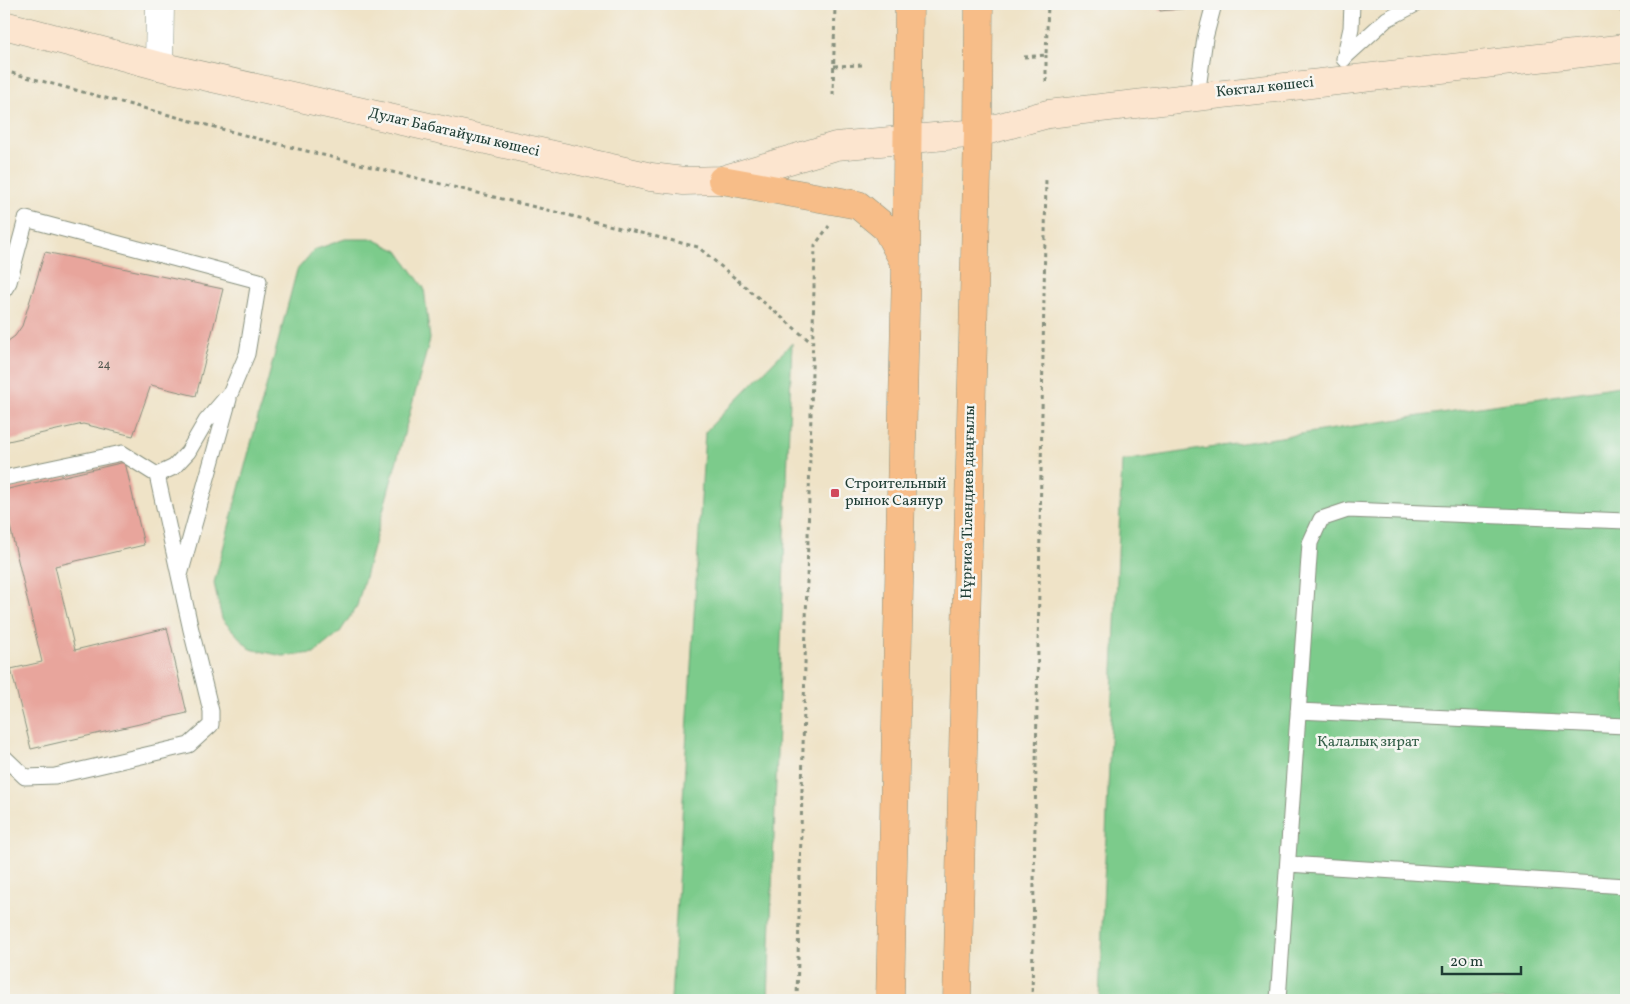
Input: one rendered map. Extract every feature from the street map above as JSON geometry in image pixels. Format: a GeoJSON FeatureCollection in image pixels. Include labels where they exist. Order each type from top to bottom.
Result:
{"type":"FeatureCollection","features":[{"type":"Feature","properties":{"kind":"main road"},"geometry":{"type":"LineString","coordinates":[[890,1000],[906,266],[909,4]]}},
{"type":"Feature","properties":{"kind":"main road","name":"Нұрғиса Тілендиев даңғылы"},"geometry":{"type":"LineString","coordinates":[[957,1000],[978,133],[979,4]]}},
{"type":"Feature","properties":{"kind":"main road"},"geometry":{"type":"LineString","coordinates":[[722,180],[858,205],[886,228],[906,266]]}},
{"type":"Feature","properties":{"kind":"street"},"geometry":{"type":"LineString","coordinates":[[159,66],[160,4]]}},
{"type":"Feature","properties":{"kind":"street","name":"Дулат Бабатайұлы көшесі"},"geometry":{"type":"LineString","coordinates":[[4,25],[159,66],[651,177],[684,181],[722,180],[836,146],[906,139]]}},
{"type":"Feature","properties":{"kind":"street","name":"Көктал көшесі"},"geometry":{"type":"LineString","coordinates":[[906,139],[978,133],[1048,114],[1197,96],[1342,69],[1626,48]]}},
{"type":"Feature","properties":{"kind":"lane"},"geometry":{"type":"LineString","coordinates":[[1197,96],[1205,38],[1214,4]]}},
{"type":"Feature","properties":{"kind":"lane"},"geometry":{"type":"LineString","coordinates":[[1342,69],[1351,28],[1352,4]]}},
{"type":"Feature","properties":{"kind":"lane"},"geometry":{"type":"LineString","coordinates":[[1342,69],[1388,19],[1416,4]]}},
{"type":"Feature","properties":{"kind":"lane"},"geometry":{"type":"LineString","coordinates":[[4,290],[9,282],[26,219],[259,281],[247,354],[231,392],[179,578]]}},
{"type":"Feature","properties":{"kind":"lane"},"geometry":{"type":"LineString","coordinates":[[157,475],[174,468],[188,452],[206,421],[231,392]]}},
{"type":"Feature","properties":{"kind":"lane"},"geometry":{"type":"LineString","coordinates":[[4,478],[122,454],[157,475],[179,578],[211,711],[211,726],[189,745],[56,776],[25,777],[4,757]]}},
{"type":"Feature","properties":{"kind":"lane"},"geometry":{"type":"LineString","coordinates":[[1278,1000],[1310,543],[1321,518],[1348,510],[1626,521]]}},
{"type":"Feature","properties":{"kind":"lane"},"geometry":{"type":"LineString","coordinates":[[1298,711],[1626,726]]}},
{"type":"Feature","properties":{"kind":"lane"},"geometry":{"type":"LineString","coordinates":[[1288,864],[1626,886]]}},
{"type":"Feature","properties":{"kind":"path"},"geometry":{"type":"LineString","coordinates":[[833,95],[835,4]]}},
{"type":"Feature","properties":{"kind":"path"},"geometry":{"type":"LineString","coordinates":[[1046,82],[1048,4]]}},
{"type":"Feature","properties":{"kind":"path"},"geometry":{"type":"LineString","coordinates":[[1024,57],[1046,55]]}},
{"type":"Feature","properties":{"kind":"path"},"geometry":{"type":"LineString","coordinates":[[834,66],[864,65]]}},
{"type":"Feature","properties":{"kind":"path"},"geometry":{"type":"LineString","coordinates":[[4,71],[278,144],[698,247],[812,343]]}},
{"type":"Feature","properties":{"kind":"path"},"geometry":{"type":"LineString","coordinates":[[1032,1000],[1046,178]]}},
{"type":"Feature","properties":{"kind":"path"},"geometry":{"type":"LineString","coordinates":[[797,1000],[815,245],[832,222]]}},
{"type":"Feature","properties":{"kind":"green space"},"geometry":{"type":"Polygon","coordinates":[[[345,239],[373,239],[398,251],[424,288],[430,339],[357,606],[340,632],[314,653],[283,656],[250,649],[222,619],[214,583],[297,270],[314,250],[345,239]]]}},
{"type":"Feature","properties":{"kind":"green space"},"geometry":{"type":"Polygon","coordinates":[[[792,343],[768,1000],[671,1000],[705,432],[792,343]]]}},
{"type":"Feature","properties":{"kind":"green space","name":"Қалалық зират"},"geometry":{"type":"Polygon","coordinates":[[[1626,385],[1626,1000],[1099,1000],[1122,461],[1626,385]]]}},
{"type":"Feature","properties":{"kind":"building"},"geometry":{"type":"Polygon","coordinates":[[[1159,4],[1188,4],[1189,8],[1160,11],[1159,4]]]}},
{"type":"Feature","properties":{"kind":"building"},"geometry":{"type":"Polygon","coordinates":[[[45,252],[223,289],[196,396],[151,385],[133,436],[83,424],[4,442],[4,344],[15,336],[22,326],[45,252]]]}},
{"type":"Feature","properties":{"kind":"building"},"geometry":{"type":"Polygon","coordinates":[[[125,462],[144,545],[55,566],[75,650],[167,628],[187,713],[31,749],[11,669],[42,662],[4,501],[4,490],[125,462]]]}},
{"type":"Feature","properties":{"kind":"place","name":"Строительный рынок Саянур"},"geometry":{"type":"Point","coordinates":[835,493]}}]}
